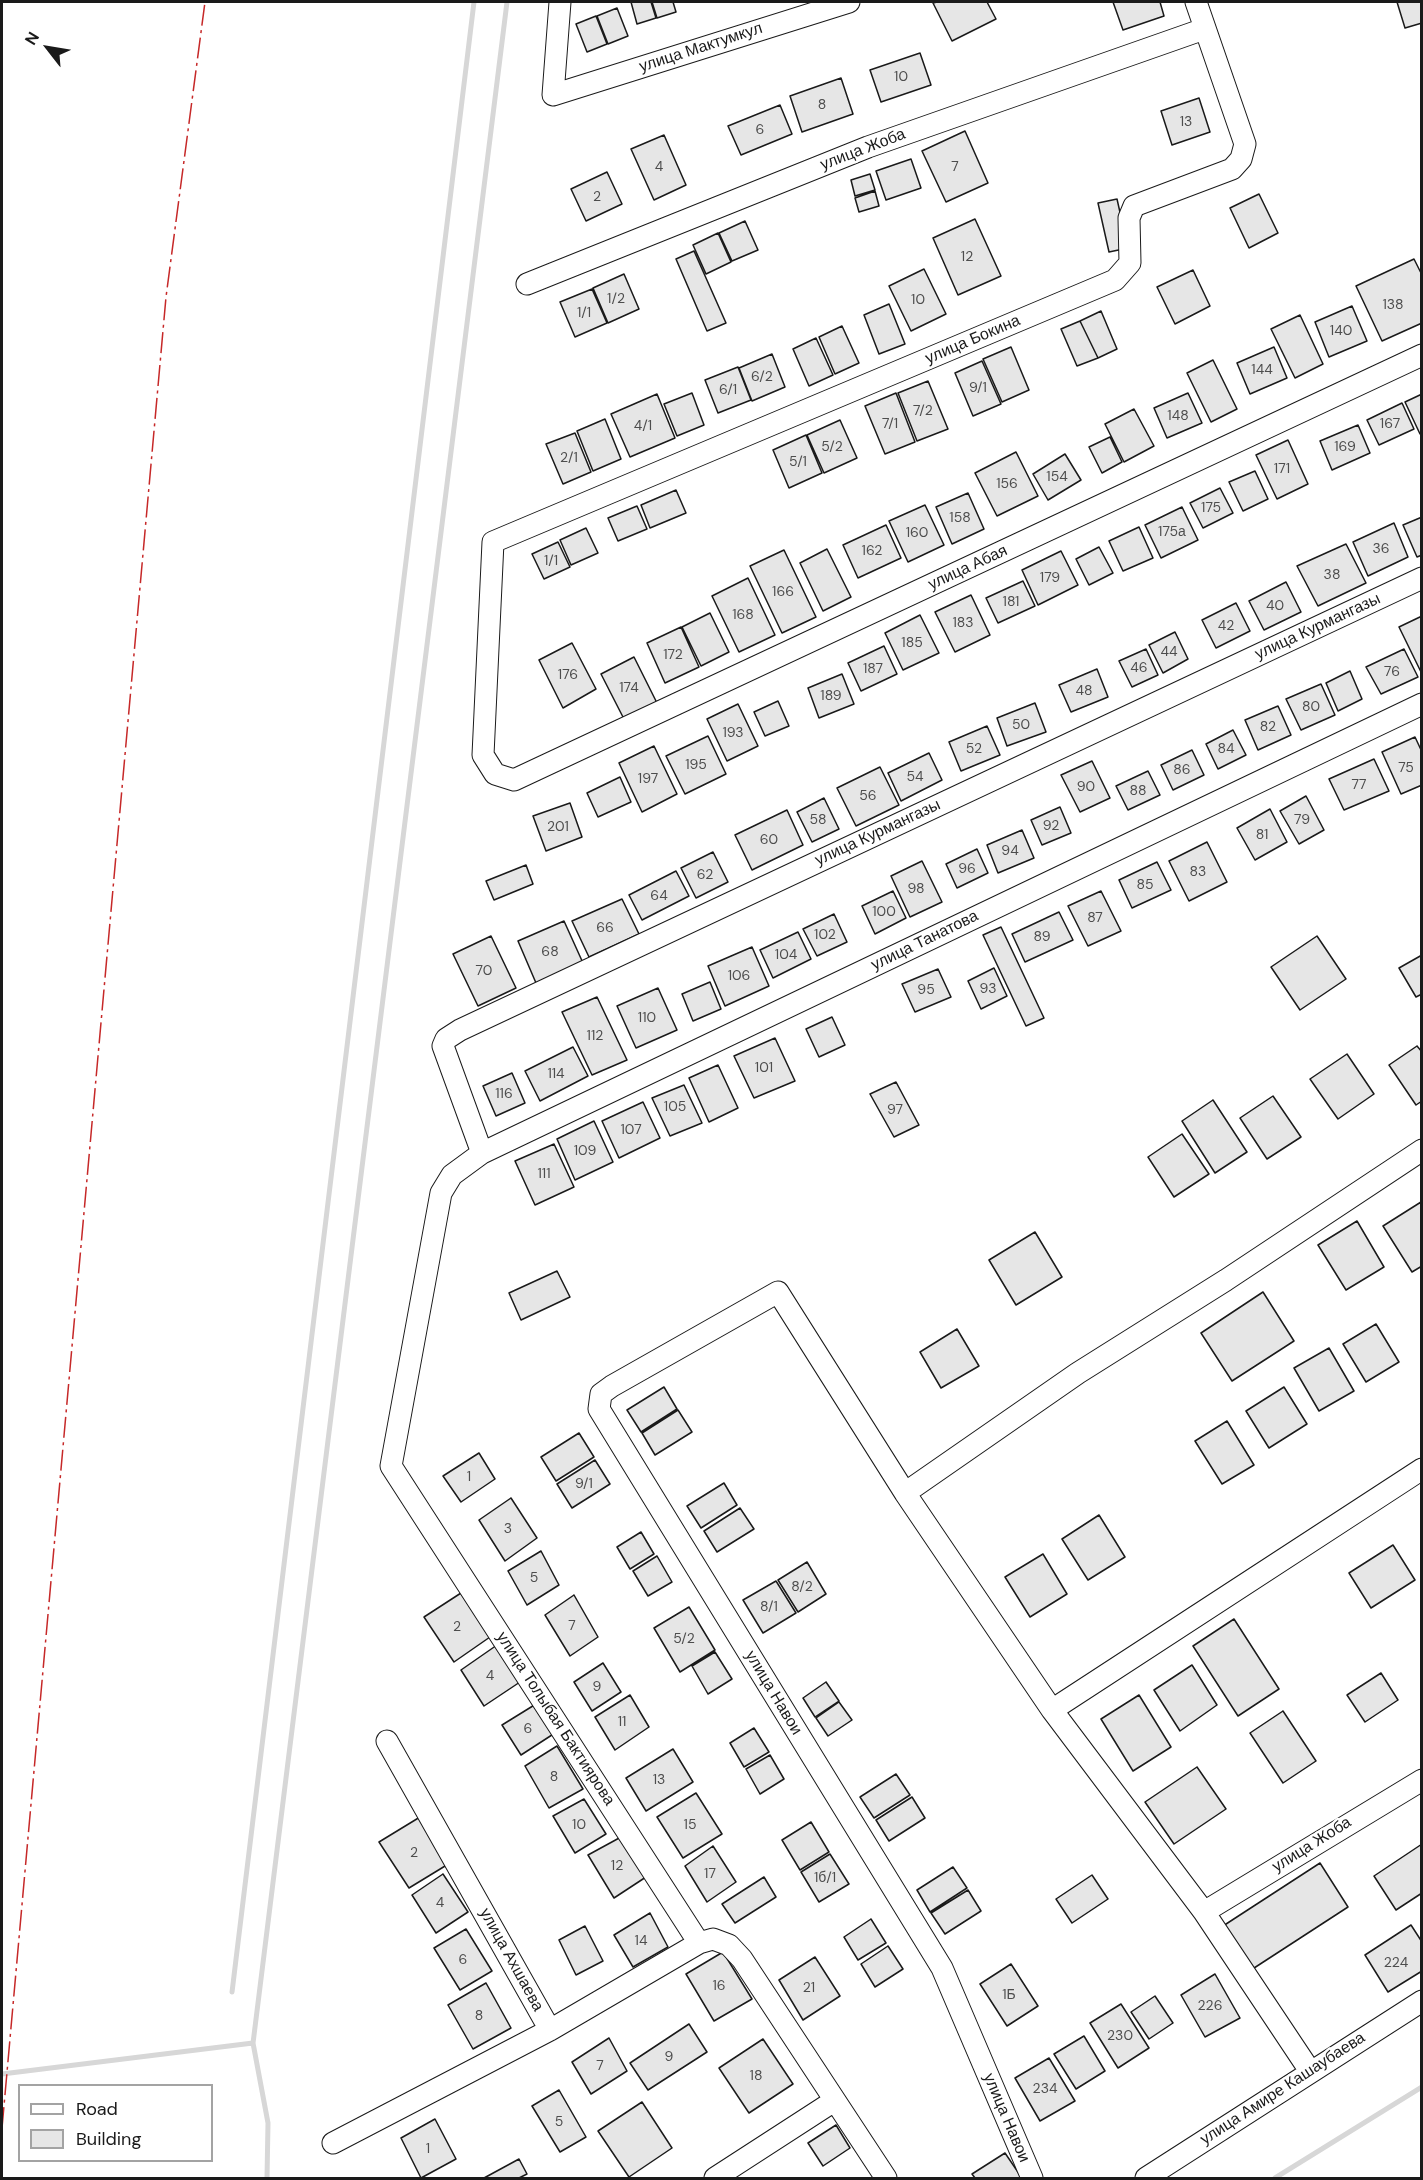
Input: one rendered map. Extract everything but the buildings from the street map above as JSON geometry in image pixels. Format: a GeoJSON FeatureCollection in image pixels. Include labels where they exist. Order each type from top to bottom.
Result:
{"type":"FeatureCollection","features":[{"type":"Feature","properties":{"kind":"street","name":"улица Мактумкул"},"geometry":{"type":"LineString","coordinates":[[560,2],[553,95],[849,2]]}},
{"type":"Feature","properties":{"kind":"street","name":"улица Бокина"},"geometry":{"type":"LineString","coordinates":[[514,780],[495,774],[483,755],[493,542],[1115,280],[1130,263],[1129,218],[1134,206],[1232,169],[1241,159],[1245,144],[1196,2]]}},
{"type":"Feature","properties":{"kind":"street","name":"улица Жоба"},"geometry":{"type":"LineString","coordinates":[[527,284],[868,147],[1204,29]]}},
{"type":"Feature","properties":{"kind":"street","name":"улица Абая"},"geometry":{"type":"LineString","coordinates":[[514,780],[1422,355]]}},
{"type":"Feature","properties":{"kind":"street","name":"улица Курмангазы"},"geometry":{"type":"LineString","coordinates":[[482,1153],[443,1046],[446,1039],[460,1030],[1422,578]]}},
{"type":"Feature","properties":{"kind":"street","name":"улица Танатова"},"geometry":{"type":"LineString","coordinates":[[441,1193],[452,1175],[482,1153],[1422,704]]}},
{"type":"Feature","properties":{"kind":"street"},"geometry":{"type":"LineString","coordinates":[[1310,2071],[1204,1912],[1052,1710],[905,1492],[1078,1372],[1226,1280],[1422,1150]]}},
{"type":"Feature","properties":{"kind":"street","name":"улица Толыбая Бактиярова"},"geometry":{"type":"LineString","coordinates":[[441,1193],[391,1466],[699,1943]]}},
{"type":"Feature","properties":{"kind":"street","name":"улица Навои"},"geometry":{"type":"LineString","coordinates":[[905,1492],[778,1292],[601,1394],[599,1409],[942,1968],[1032,2178]]}},
{"type":"Feature","properties":{"kind":"street"},"geometry":{"type":"LineString","coordinates":[[1052,1710],[1422,1469]]}},
{"type":"Feature","properties":{"kind":"street","name":"улица Ахшаева"},"geometry":{"type":"LineString","coordinates":[[387,1741],[550,2030],[699,1943]]}},
{"type":"Feature","properties":{"kind":"street","name":"улица Жоба"},"geometry":{"type":"LineString","coordinates":[[1204,1912],[1422,1780]]}},
{"type":"Feature","properties":{"kind":"street"},"geometry":{"type":"LineString","coordinates":[[699,1943],[713,1939],[729,1945],[742,1959],[886,2178]]}},
{"type":"Feature","properties":{"kind":"street","name":"улица Амире Кашаубаева"},"geometry":{"type":"LineString","coordinates":[[1146,2178],[1422,2001]]}},
{"type":"Feature","properties":{"kind":"street"},"geometry":{"type":"LineString","coordinates":[[333,2143],[550,2030]]}},
{"type":"Feature","properties":{"kind":"street"},"geometry":{"type":"LineString","coordinates":[[715,2178],[834,2101]]}},
{"type":"Feature","properties":{"kind":"waterway"},"geometry":{"type":"LineString","coordinates":[[232,1992],[474,2]]}},
{"type":"Feature","properties":{"kind":"waterway"},"geometry":{"type":"LineString","coordinates":[[267,2178],[268,2123],[253,2043],[507,2]]}},
{"type":"Feature","properties":{"kind":"waterway"},"geometry":{"type":"LineString","coordinates":[[2,2074],[253,2043]]}},
{"type":"Feature","properties":{"kind":"waterway"},"geometry":{"type":"LineString","coordinates":[[1275,2178],[1422,2087]]}},
{"type":"Feature","properties":{"kind":"power"},"geometry":{"type":"LineString","coordinates":[[2,2128],[166,297],[205,2]]}}]}
